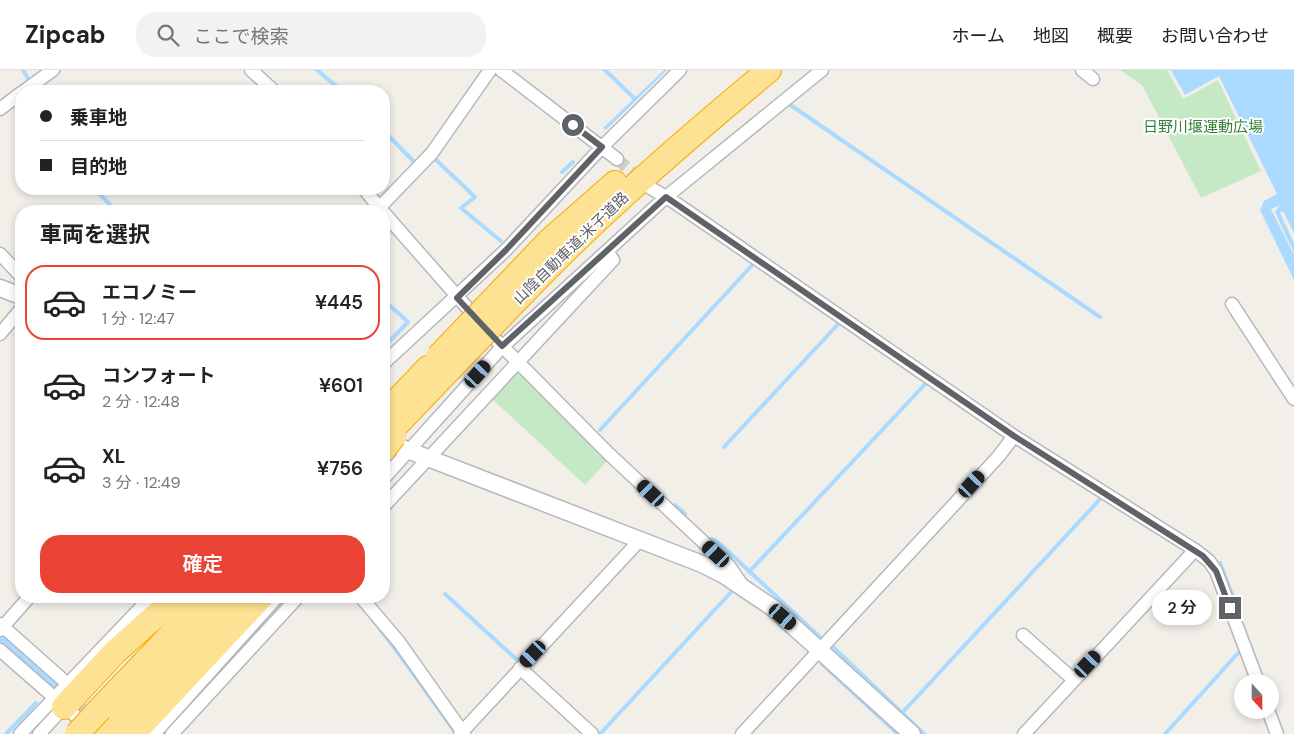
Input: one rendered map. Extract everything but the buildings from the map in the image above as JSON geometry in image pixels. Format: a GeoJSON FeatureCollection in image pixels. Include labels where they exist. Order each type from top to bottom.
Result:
{"type":"FeatureCollection","features":[{"type":"Feature","properties":{"kind":"highway","name":"山陰自動車道;米子道路"},"geometry":{"type":"LineString","coordinates":[[534,270],[550,241],[611,186],[752,70]]}},
{"type":"Feature","properties":{"kind":"highway","name":"山陰自動車道;米子道路"},"geometry":{"type":"LineString","coordinates":[[400,443],[440,370],[534,270],[629,191],[702,125],[769,70]]}},
{"type":"Feature","properties":{"kind":"highway"},"geometry":{"type":"LineString","coordinates":[[59,702],[170,603]]}},
{"type":"Feature","properties":{"kind":"highway"},"geometry":{"type":"LineString","coordinates":[[109,727],[203,603]]}},
{"type":"Feature","properties":{"kind":"highway"},"geometry":{"type":"LineString","coordinates":[[109,727],[227,603]]}},
{"type":"Feature","properties":{"kind":"highway"},"geometry":{"type":"LineString","coordinates":[[77,734],[109,727],[254,603]]}},
{"type":"Feature","properties":{"kind":"street"},"geometry":{"type":"LineString","coordinates":[[33,85],[53,70]]}},
{"type":"Feature","properties":{"kind":"street"},"geometry":{"type":"LineString","coordinates":[[251,70],[267,85]]}},
{"type":"Feature","properties":{"kind":"street"},"geometry":{"type":"LineString","coordinates":[[383,205],[432,153],[490,70]]}},
{"type":"Feature","properties":{"kind":"street"},"geometry":{"type":"LineString","coordinates":[[501,70],[617,159]]}},
{"type":"Feature","properties":{"kind":"street"},"geometry":{"type":"LineString","coordinates":[[390,359],[457,298],[506,250],[602,147],[680,70]]}},
{"type":"Feature","properties":{"kind":"street"},"geometry":{"type":"LineString","coordinates":[[390,465],[400,443],[502,346],[669,195],[822,70]]}},
{"type":"Feature","properties":{"kind":"street"},"geometry":{"type":"LineString","coordinates":[[1082,70],[1093,79]]}},
{"type":"Feature","properties":{"kind":"street"},"geometry":{"type":"LineString","coordinates":[[0,109],[15,98]]}},
{"type":"Feature","properties":{"kind":"street"},"geometry":{"type":"LineString","coordinates":[[649,187],[669,195],[1014,436],[1195,550],[1209,561],[1216,571],[1255,674]]}},
{"type":"Feature","properties":{"kind":"street"},"geometry":{"type":"LineString","coordinates":[[390,223],[502,346],[610,454],[729,566],[743,587]]}},
{"type":"Feature","properties":{"kind":"street"},"geometry":{"type":"LineString","coordinates":[[390,482],[400,443],[518,362],[613,260],[608,251]]}},
{"type":"Feature","properties":{"kind":"street"},"geometry":{"type":"LineString","coordinates":[[0,254],[15,270]]}},
{"type":"Feature","properties":{"kind":"street"},"geometry":{"type":"LineString","coordinates":[[0,288],[15,294]]}},
{"type":"Feature","properties":{"kind":"street"},"geometry":{"type":"LineString","coordinates":[[1232,304],[1294,399]]}},
{"type":"Feature","properties":{"kind":"street"},"geometry":{"type":"LineString","coordinates":[[0,334],[15,317]]}},
{"type":"Feature","properties":{"kind":"street"},"geometry":{"type":"LineString","coordinates":[[742,734],[806,667],[820,649],[998,457],[1014,436]]}},
{"type":"Feature","properties":{"kind":"street"},"geometry":{"type":"LineString","coordinates":[[400,443],[702,564],[743,587],[773,608],[912,734]]}},
{"type":"Feature","properties":{"kind":"street"},"geometry":{"type":"LineString","coordinates":[[366,603],[399,642],[461,733],[640,540]]}},
{"type":"Feature","properties":{"kind":"street"},"geometry":{"type":"LineString","coordinates":[[1024,734],[1195,550]]}},
{"type":"Feature","properties":{"kind":"street"},"geometry":{"type":"LineString","coordinates":[[23,603],[1,627],[66,680]]}},
{"type":"Feature","properties":{"kind":"street"},"geometry":{"type":"LineString","coordinates":[[39,734],[59,702],[66,680],[145,603]]}},
{"type":"Feature","properties":{"kind":"street"},"geometry":{"type":"LineString","coordinates":[[154,734],[272,603]]}},
{"type":"Feature","properties":{"kind":"street"},"geometry":{"type":"LineString","coordinates":[[172,734],[293,603]]}},
{"type":"Feature","properties":{"kind":"street"},"geometry":{"type":"LineString","coordinates":[[1023,634],[1074,680]]}},
{"type":"Feature","properties":{"kind":"street"},"geometry":{"type":"LineString","coordinates":[[0,650],[59,702],[109,727]]}},
{"type":"Feature","properties":{"kind":"street"},"geometry":{"type":"LineString","coordinates":[[520,668],[592,734]]}},
{"type":"Feature","properties":{"kind":"street"},"geometry":{"type":"LineString","coordinates":[[20,734],[59,702]]}},
{"type":"Feature","properties":{"kind":"street"},"geometry":{"type":"LineString","coordinates":[[1271,719],[1277,734]]}},
{"type":"Feature","properties":{"kind":"green space","name":"日野川堰運動広場"},"geometry":{"type":"Polygon","coordinates":[[[1120,70],[1167,70],[1183,99],[1218,80],[1261,171],[1201,198],[1142,85],[1120,70]]]}},
{"type":"Feature","properties":{"kind":"green space"},"geometry":{"type":"Polygon","coordinates":[[[515,368],[609,459],[585,485],[489,396],[515,368]]]}},
{"type":"Feature","properties":{"kind":"water"},"geometry":{"type":"Polygon","coordinates":[[[664,70],[667,70],[606,130],[603,128],[664,70]]]}},
{"type":"Feature","properties":{"kind":"water"},"geometry":{"type":"Polygon","coordinates":[[[1171,70],[1294,70],[1294,233],[1283,211],[1280,213],[1294,243],[1294,253],[1275,212],[1280,205],[1271,209],[1294,255],[1294,280],[1260,210],[1264,201],[1277,194],[1219,76],[1185,95],[1171,70]]]}},
{"type":"Feature","properties":{"kind":"water"},"geometry":{"type":"Polygon","coordinates":[[[357,603],[361,603],[393,644],[458,734],[454,734],[357,603]]]}},
{"type":"Feature","properties":{"kind":"water"},"geometry":{"type":"Polygon","coordinates":[[[0,630],[120,734],[103,734],[0,644],[0,630]]]}},
{"type":"Feature","properties":{"kind":"waterway"},"geometry":{"type":"LineString","coordinates":[[23,70],[30,82]]}},
{"type":"Feature","properties":{"kind":"waterway"},"geometry":{"type":"LineString","coordinates":[[317,70],[335,85]]}},
{"type":"Feature","properties":{"kind":"waterway"},"geometry":{"type":"LineString","coordinates":[[605,70],[635,99]]}},
{"type":"Feature","properties":{"kind":"waterway"},"geometry":{"type":"LineString","coordinates":[[789,104],[1100,317]]}},
{"type":"Feature","properties":{"kind":"waterway"},"geometry":{"type":"LineString","coordinates":[[390,137],[417,165]]}},
{"type":"Feature","properties":{"kind":"waterway"},"geometry":{"type":"LineString","coordinates":[[433,157],[475,197],[461,208],[501,241]]}},
{"type":"Feature","properties":{"kind":"waterway"},"geometry":{"type":"LineString","coordinates":[[562,172],[573,162]]}},
{"type":"Feature","properties":{"kind":"waterway"},"geometry":{"type":"LineString","coordinates":[[101,195],[110,205]]}},
{"type":"Feature","properties":{"kind":"waterway"},"geometry":{"type":"LineString","coordinates":[[600,430],[756,261]]}},
{"type":"Feature","properties":{"kind":"waterway"},"geometry":{"type":"LineString","coordinates":[[390,306],[408,322],[390,341]]}},
{"type":"Feature","properties":{"kind":"waterway"},"geometry":{"type":"LineString","coordinates":[[724,447],[841,321]]}},
{"type":"Feature","properties":{"kind":"waterway"},"geometry":{"type":"LineString","coordinates":[[749,572],[929,380]]}},
{"type":"Feature","properties":{"kind":"waterway"},"geometry":{"type":"LineString","coordinates":[[902,713],[1102,497]]}},
{"type":"Feature","properties":{"kind":"waterway"},"geometry":{"type":"LineString","coordinates":[[675,505],[685,514]]}},
{"type":"Feature","properties":{"kind":"waterway"},"geometry":{"type":"LineString","coordinates":[[711,539],[719,543],[821,638]]}},
{"type":"Feature","properties":{"kind":"waterway"},"geometry":{"type":"LineString","coordinates":[[1220,563],[1234,600]]}},
{"type":"Feature","properties":{"kind":"waterway"},"geometry":{"type":"LineString","coordinates":[[600,734],[733,590],[737,592]]}},
{"type":"Feature","properties":{"kind":"waterway"},"geometry":{"type":"LineString","coordinates":[[445,594],[516,659],[519,660],[524,657]]}},
{"type":"Feature","properties":{"kind":"waterway"},"geometry":{"type":"LineString","coordinates":[[830,644],[924,734]]}},
{"type":"Feature","properties":{"kind":"waterway"},"geometry":{"type":"LineString","coordinates":[[1165,734],[1240,651]]}},
{"type":"Feature","properties":{"kind":"waterway"},"geometry":{"type":"LineString","coordinates":[[822,664],[898,734]]}},
{"type":"Feature","properties":{"kind":"waterway"},"geometry":{"type":"LineString","coordinates":[[6,734],[36,703]]}},
{"type":"Feature","properties":{"kind":"tunnel"},"geometry":{"type":"LineString","coordinates":[[617,159],[645,183]]}},
{"type":"Feature","properties":{"kind":"route"},"geometry":{"type":"LineString","coordinates":[[573,125],[602,147],[506,250],[457,298],[502,346],[666,197],[1014,436],[1203,556],[1216,571],[1230,608]]}}]}
